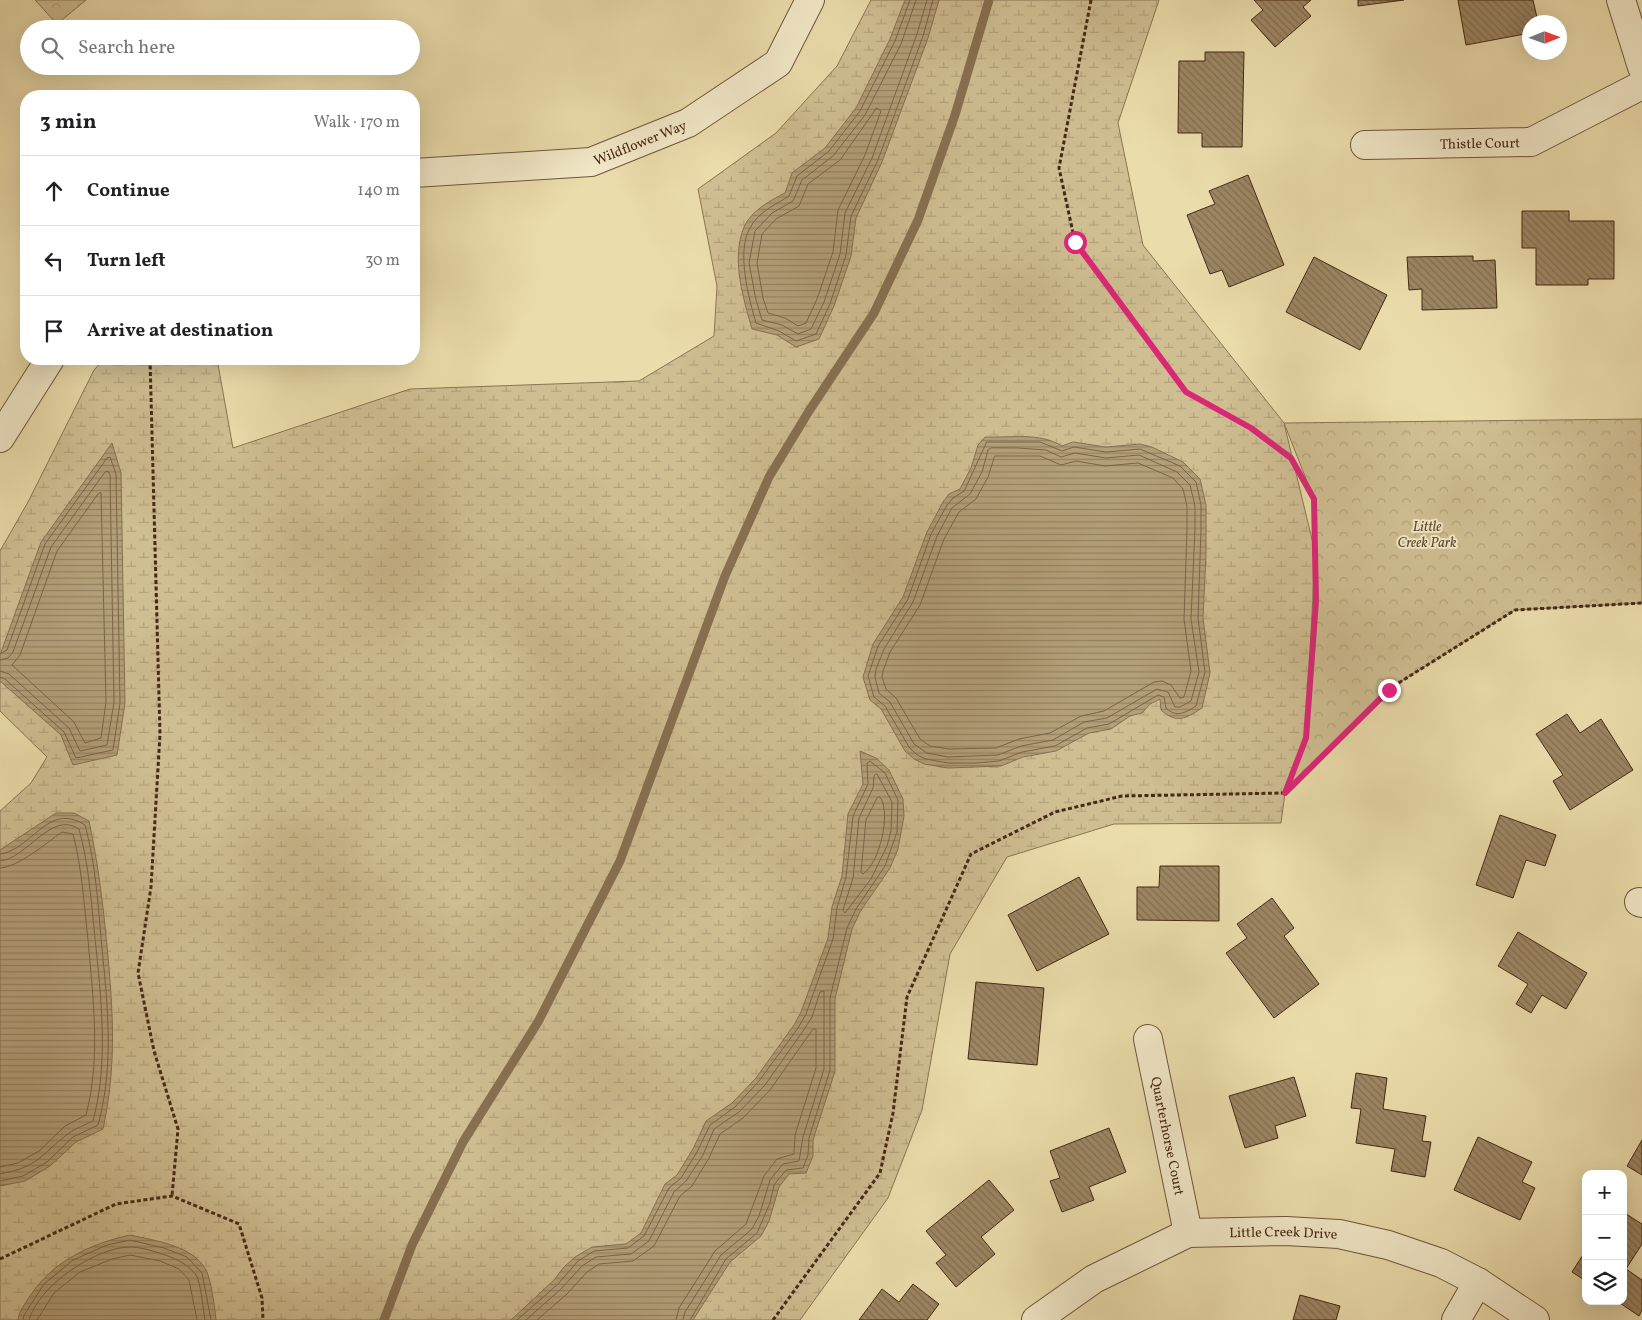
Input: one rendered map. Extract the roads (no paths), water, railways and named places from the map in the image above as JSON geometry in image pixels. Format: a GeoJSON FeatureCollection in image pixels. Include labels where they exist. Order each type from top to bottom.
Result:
{"type":"FeatureCollection","features":[{"type":"Feature","properties":{"kind":"street","name":"Wildflower Way"},"geometry":{"type":"LineString","coordinates":[[420,173],[591,162],[688,123],[778,64],[810,0]]}},
{"type":"Feature","properties":{"kind":"street"},"geometry":{"type":"LineString","coordinates":[[1621,0],[1642,68]]}},
{"type":"Feature","properties":{"kind":"street","name":"Thistle Court"},"geometry":{"type":"LineString","coordinates":[[1365,145],[1531,142],[1642,85]]}},
{"type":"Feature","properties":{"kind":"street"},"geometry":{"type":"LineString","coordinates":[[0,437],[46,365]]}},
{"type":"Feature","properties":{"kind":"street","name":"Quarterhorse Court"},"geometry":{"type":"LineString","coordinates":[[1148,1039],[1188,1233]]}},
{"type":"Feature","properties":{"kind":"street","name":"Little Creek Drive"},"geometry":{"type":"LineString","coordinates":[[1036,1320],[1094,1279],[1188,1233],[1286,1231],[1339,1234],[1388,1245],[1441,1263],[1478,1282],[1535,1320]]}},
{"type":"Feature","properties":{"kind":"street"},"geometry":{"type":"LineString","coordinates":[[1456,1320],[1478,1282]]}},
{"type":"Feature","properties":{"kind":"water"},"geometry":{"type":"Polygon","coordinates":[[[905,0],[939,0],[928,38],[882,162],[856,218],[851,256],[834,306],[819,339],[796,347],[777,335],[752,329],[742,291],[738,265],[740,239],[744,227],[751,216],[785,193],[792,173],[825,148],[856,108],[890,39],[905,0]]]}},
{"type":"Feature","properties":{"kind":"water"},"geometry":{"type":"Polygon","coordinates":[[[985,437],[1034,437],[1062,446],[1073,442],[1106,447],[1140,444],[1152,447],[1183,462],[1200,479],[1206,505],[1203,618],[1210,673],[1202,708],[1186,717],[1172,717],[1161,710],[1160,699],[1150,704],[1142,713],[1130,716],[1111,729],[1089,733],[1056,751],[1023,757],[1001,766],[948,768],[924,764],[914,759],[905,751],[881,709],[870,700],[863,677],[873,644],[903,597],[927,532],[949,494],[960,489],[971,468],[978,445],[985,437]]]}},
{"type":"Feature","properties":{"kind":"water"},"geometry":{"type":"Polygon","coordinates":[[[112,443],[121,473],[125,703],[117,755],[73,765],[61,735],[0,681],[0,655],[41,542],[112,443]]]}},
{"type":"Feature","properties":{"kind":"water"},"geometry":{"type":"Polygon","coordinates":[[[860,751],[876,758],[889,770],[903,799],[904,816],[898,849],[890,868],[860,912],[852,929],[835,999],[835,1071],[813,1140],[813,1156],[806,1173],[789,1174],[779,1187],[769,1221],[761,1236],[730,1262],[693,1320],[511,1320],[554,1280],[575,1257],[592,1247],[626,1244],[641,1233],[665,1184],[677,1175],[693,1149],[706,1121],[732,1103],[756,1078],[794,1025],[801,1012],[828,938],[832,907],[842,876],[848,814],[863,784],[860,751]]]}},
{"type":"Feature","properties":{"kind":"water"},"geometry":{"type":"Polygon","coordinates":[[[56,813],[74,813],[89,821],[95,852],[105,930],[112,1015],[112,1060],[107,1105],[103,1129],[76,1142],[50,1166],[25,1181],[0,1186],[0,850],[56,813]]]}},
{"type":"Feature","properties":{"kind":"water"},"geometry":{"type":"Polygon","coordinates":[[[130,1235],[172,1245],[192,1255],[200,1262],[210,1280],[216,1320],[18,1320],[22,1308],[39,1284],[61,1264],[101,1243],[130,1235]]]}},
{"type":"Feature","properties":{"kind":"waterway"},"geometry":{"type":"LineString","coordinates":[[384,1320],[412,1245],[463,1142],[538,1022],[620,861],[725,576],[769,477],[809,411],[874,313],[918,220],[955,115],[989,0]]}},
{"type":"Feature","properties":{"kind":"park label","name":"Little Creek Park"},"geometry":{"type":"Point","coordinates":[1427,534]}}]}
